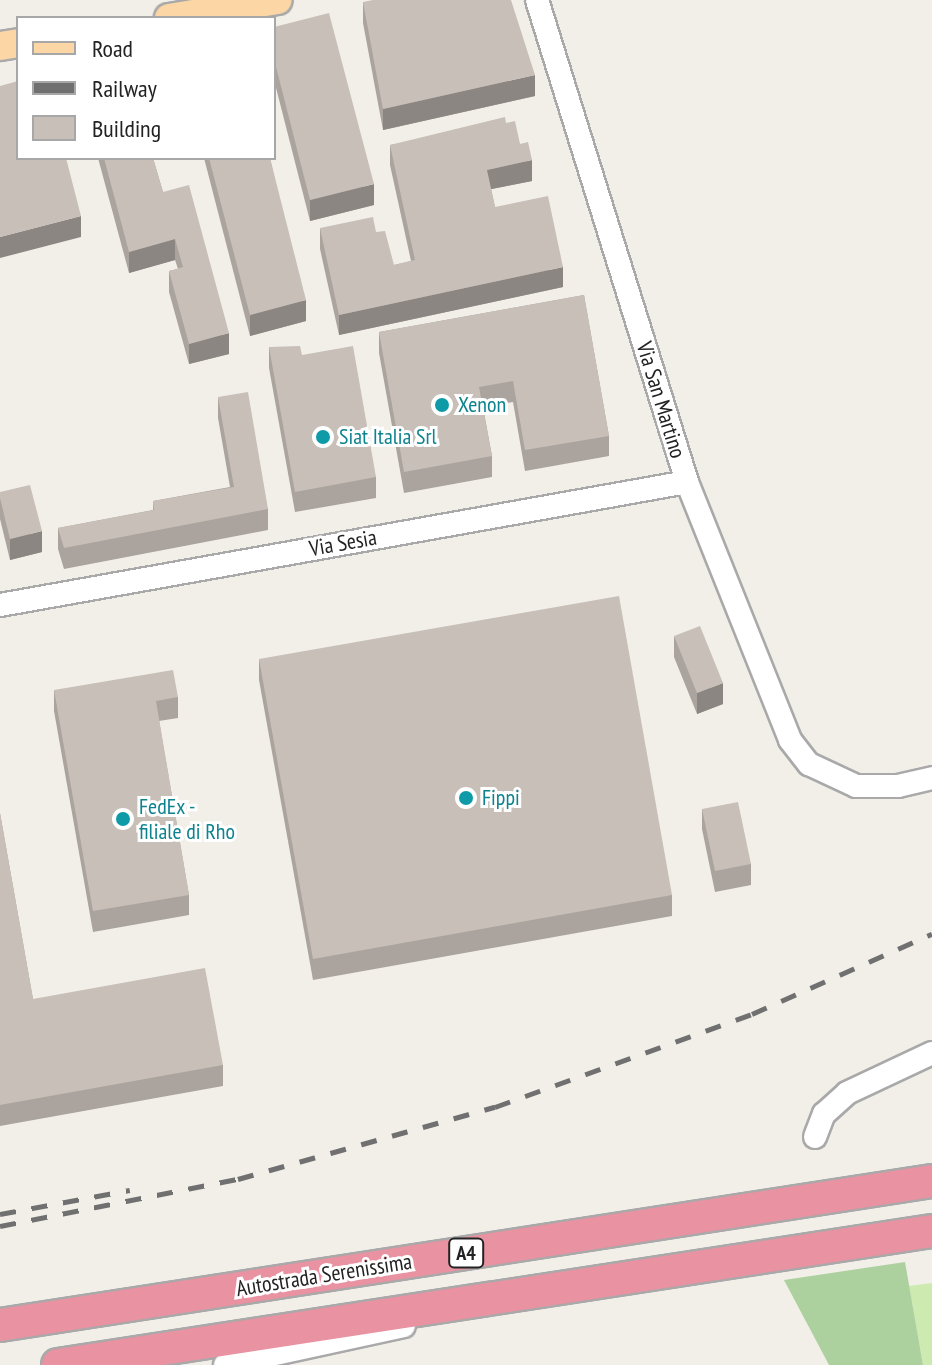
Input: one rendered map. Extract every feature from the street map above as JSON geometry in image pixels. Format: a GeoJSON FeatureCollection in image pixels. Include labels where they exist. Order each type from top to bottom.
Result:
{"type":"FeatureCollection","features":[{"type":"Feature","properties":{"kind":"highway","name":"Autostrada Serenissima"},"geometry":{"type":"LineString","coordinates":[[0,1325],[932,1181]]}},
{"type":"Feature","properties":{"kind":"highway","name":"A4"},"geometry":{"type":"LineString","coordinates":[[58,1365],[932,1231]]}},
{"type":"Feature","properties":{"kind":"main road"},"geometry":{"type":"LineString","coordinates":[[181,16],[278,0]]}},
{"type":"Feature","properties":{"kind":"street","name":"Via San Martino"},"geometry":{"type":"LineString","coordinates":[[537,0],[687,482],[790,740],[809,764],[830,777],[875,787],[932,778]]}},
{"type":"Feature","properties":{"kind":"street","name":"Via Sesia"},"geometry":{"type":"LineString","coordinates":[[0,605],[687,482]]}},
{"type":"Feature","properties":{"kind":"street"},"geometry":{"type":"LineString","coordinates":[[815,1137],[824,1114],[847,1093],[932,1053]]}},
{"type":"Feature","properties":{"kind":"street"},"geometry":{"type":"LineString","coordinates":[[225,1365],[569,1287]]}},
{"type":"Feature","properties":{"kind":"green space"},"geometry":{"type":"Polygon","coordinates":[[[905,1262],[923,1365],[829,1365],[784,1280],[905,1262]]]}},
{"type":"Feature","properties":{"kind":"green space"},"geometry":{"type":"Polygon","coordinates":[[[932,1283],[932,1365],[923,1365],[909,1286],[932,1283]]]}},
{"type":"Feature","properties":{"kind":"building"},"geometry":{"type":"Polygon","coordinates":[[[511,0],[535,75],[383,109],[363,2],[511,0]]]}},
{"type":"Feature","properties":{"kind":"building"},"geometry":{"type":"Polygon","coordinates":[[[329,13],[374,184],[310,200],[276,67],[276,26],[329,13]]]}},
{"type":"Feature","properties":{"kind":"building"},"geometry":{"type":"Polygon","coordinates":[[[16,82],[16,160],[67,160],[81,216],[0,237],[0,86],[16,82]]]}},
{"type":"Feature","properties":{"kind":"building"},"geometry":{"type":"Polygon","coordinates":[[[505,117],[506,123],[515,121],[520,144],[528,142],[532,160],[487,170],[495,207],[548,196],[563,267],[339,315],[320,228],[373,217],[376,232],[385,231],[394,265],[415,260],[390,145],[505,117]]]}},
{"type":"Feature","properties":{"kind":"building"},"geometry":{"type":"Polygon","coordinates":[[[105,160],[154,160],[163,192],[189,185],[229,333],[189,344],[169,271],[183,267],[175,239],[129,252],[105,160]]]}},
{"type":"Feature","properties":{"kind":"building"},"geometry":{"type":"Polygon","coordinates":[[[210,160],[271,160],[306,300],[250,315],[210,160]]]}},
{"type":"Feature","properties":{"kind":"building","name":"Xenon"},"geometry":{"type":"Polygon","coordinates":[[[584,295],[609,436],[525,450],[513,381],[479,387],[492,456],[404,472],[379,332],[584,295]]]}},
{"type":"Feature","properties":{"kind":"building","name":"Siat Italia Srl"},"geometry":{"type":"Polygon","coordinates":[[[300,346],[302,355],[353,346],[376,477],[295,492],[269,347],[300,346]]]}},
{"type":"Feature","properties":{"kind":"building"},"geometry":{"type":"Polygon","coordinates":[[[248,392],[268,509],[64,548],[58,528],[154,510],[153,501],[234,487],[218,397],[248,392]]]}},
{"type":"Feature","properties":{"kind":"building"},"geometry":{"type":"Polygon","coordinates":[[[30,485],[42,531],[10,539],[0,492],[30,485]]]}},
{"type":"Feature","properties":{"kind":"building","name":"Fippi"},"geometry":{"type":"Polygon","coordinates":[[[619,596],[672,895],[313,959],[259,659],[619,596]]]}},
{"type":"Feature","properties":{"kind":"building"},"geometry":{"type":"Polygon","coordinates":[[[700,626],[723,683],[697,693],[674,636],[700,626]]]}},
{"type":"Feature","properties":{"kind":"building","name":"FedEx - filiale di Rho"},"geometry":{"type":"Polygon","coordinates":[[[173,670],[178,697],[156,701],[189,895],[93,911],[54,690],[173,670]]]}},
{"type":"Feature","properties":{"kind":"building"},"geometry":{"type":"Polygon","coordinates":[[[738,802],[751,864],[715,871],[702,809],[738,802]]]}},
{"type":"Feature","properties":{"kind":"building"},"geometry":{"type":"Polygon","coordinates":[[[0,813],[33,999],[205,968],[223,1065],[0,1105],[0,813]]]}},
{"type":"Feature","properties":{"kind":"railway"},"geometry":{"type":"LineString","coordinates":[[0,1226],[238,1179],[495,1107],[752,1014],[932,934]]}},
{"type":"Feature","properties":{"kind":"railway"},"geometry":{"type":"LineString","coordinates":[[0,1214],[130,1190]]}},
{"type":"Feature","properties":{"kind":"place","name":"Xenon"},"geometry":{"type":"Point","coordinates":[442,405]}},
{"type":"Feature","properties":{"kind":"place","name":"Siat Italia Srl"},"geometry":{"type":"Point","coordinates":[323,437]}},
{"type":"Feature","properties":{"kind":"place","name":"Fippi"},"geometry":{"type":"Point","coordinates":[466,798]}},
{"type":"Feature","properties":{"kind":"place","name":"FedEx - filiale di Rho"},"geometry":{"type":"Point","coordinates":[123,819]}}]}
